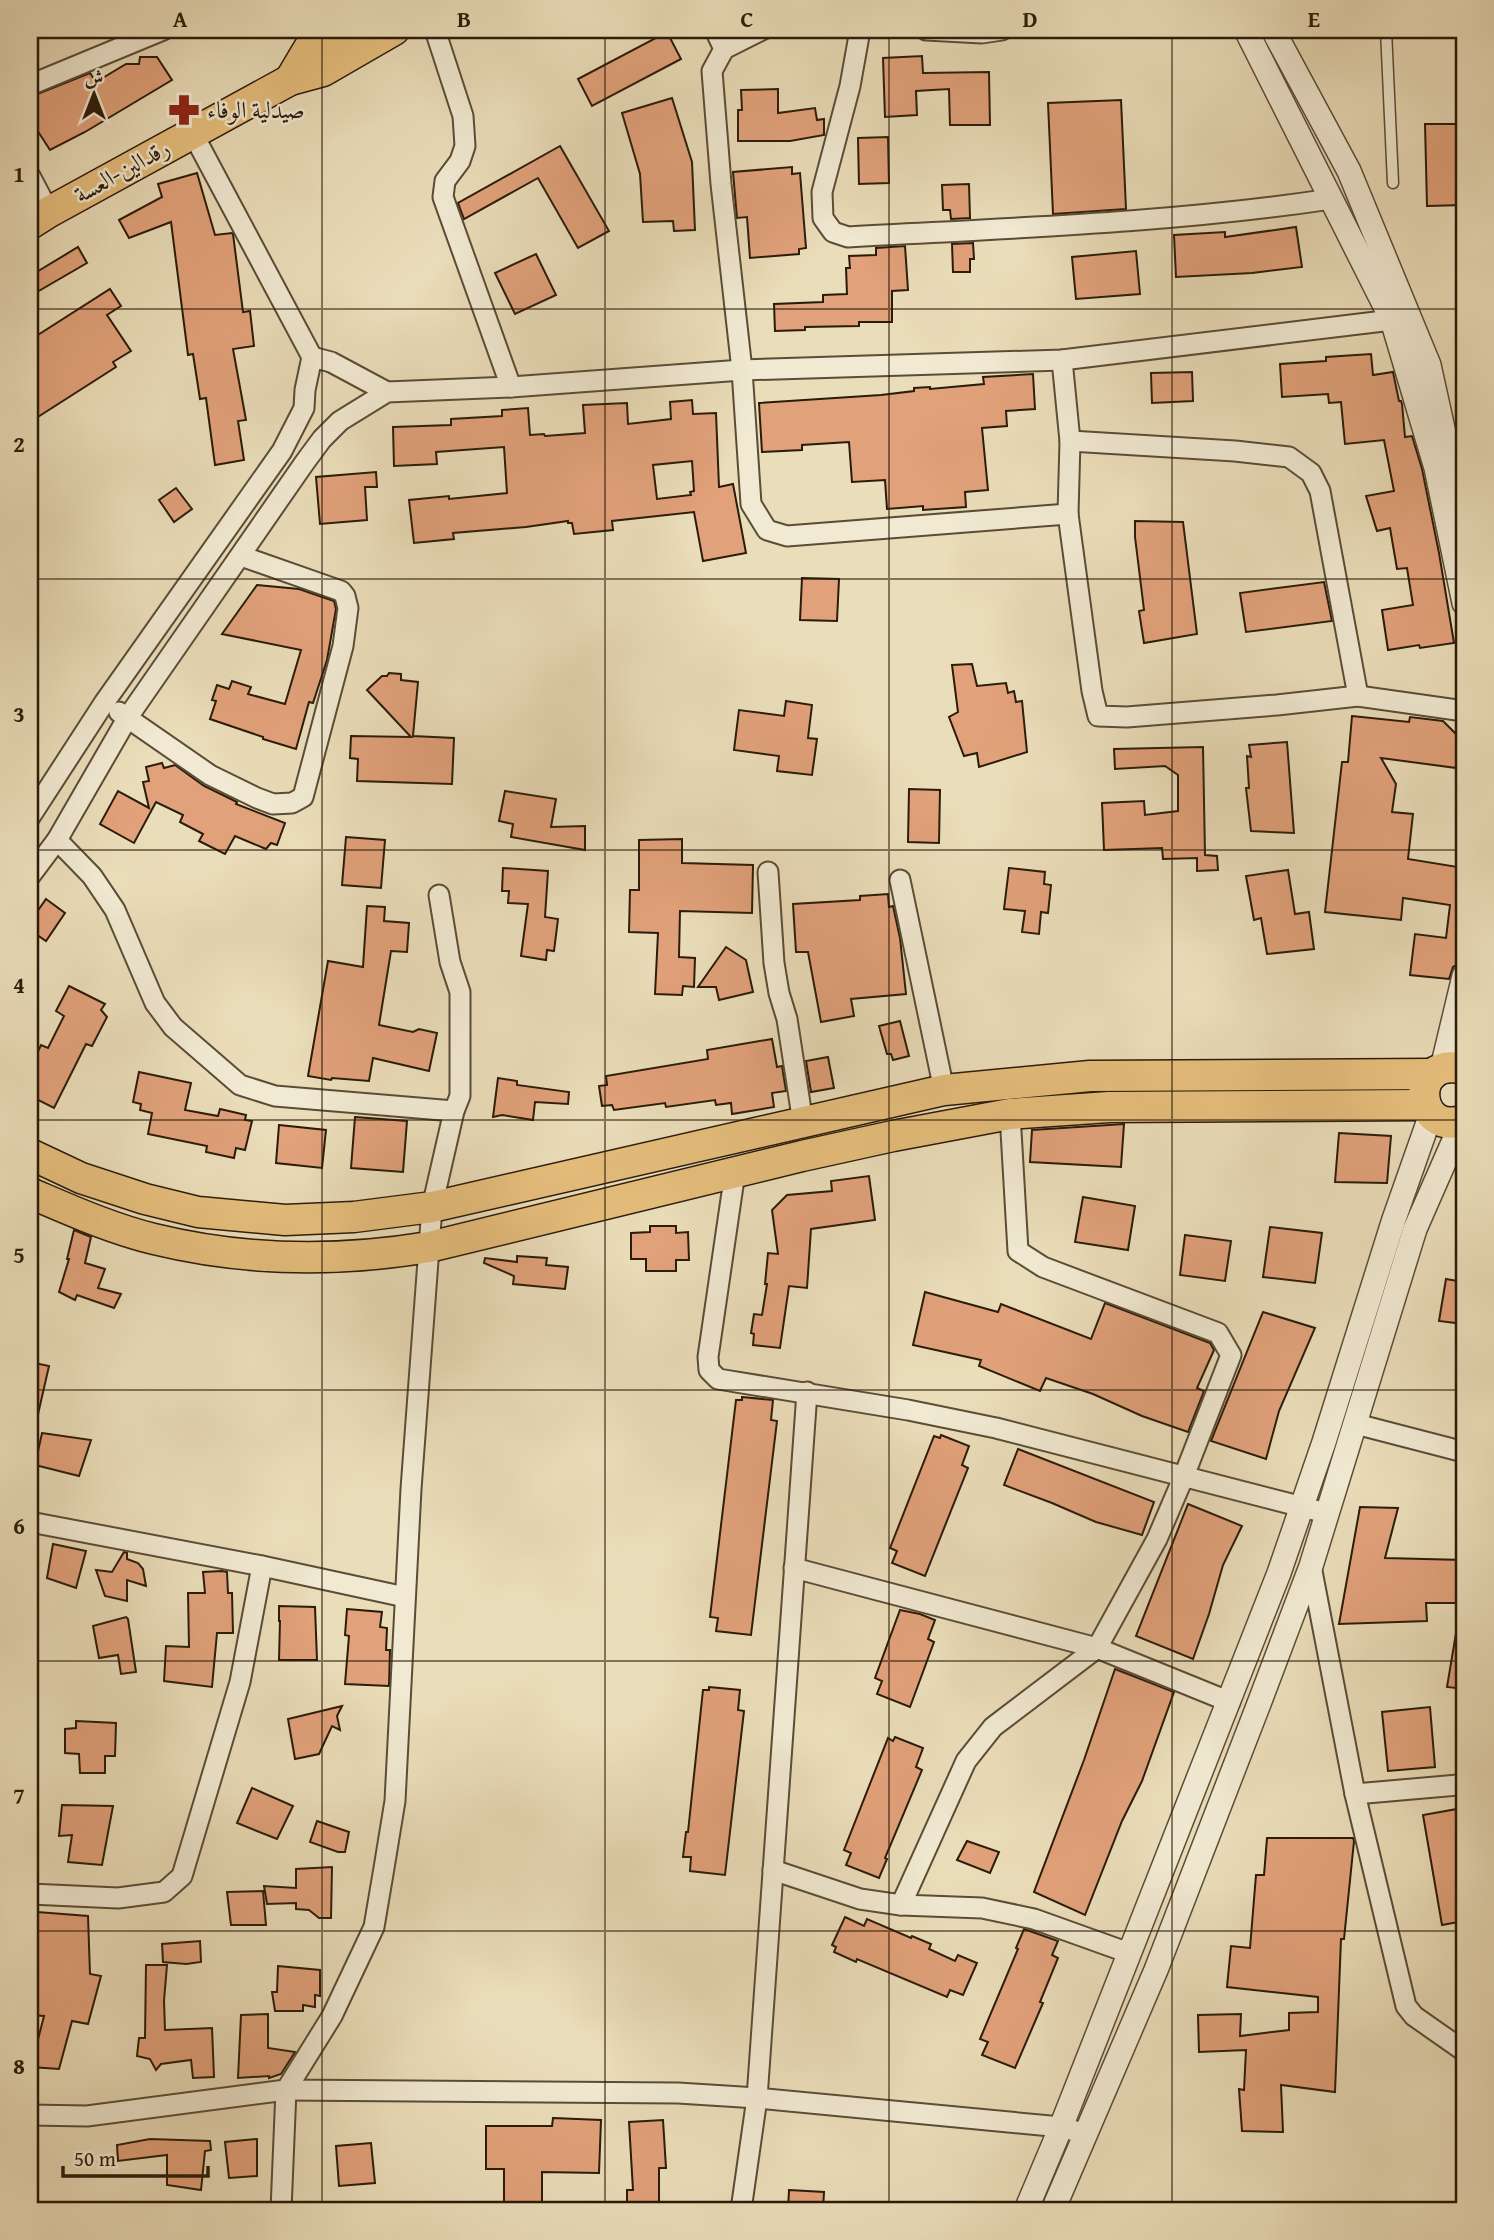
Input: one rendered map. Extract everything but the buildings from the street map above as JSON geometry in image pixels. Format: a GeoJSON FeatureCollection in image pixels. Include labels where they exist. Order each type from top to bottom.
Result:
{"type":"FeatureCollection","features":[{"type":"Feature","properties":{"kind":"main road","name":"رقدالين-العسة"},"geometry":{"type":"LineString","coordinates":[[39,218],[290,80],[311,50],[342,30]]}},
{"type":"Feature","properties":{"kind":"main road","name":"رقدالين-العسة"},"geometry":{"type":"LineString","coordinates":[[311,50],[394,30]]}},
{"type":"Feature","properties":{"kind":"main road"},"geometry":{"type":"LineString","coordinates":[[30,1154],[81,1178],[145,1199],[198,1212],[285,1220],[354,1217],[432,1207],[944,1090],[1090,1076],[1447,1070]]}},
{"type":"Feature","properties":{"kind":"main road"},"geometry":{"type":"LineString","coordinates":[[1447,1070],[1424,1088],[1428,1110],[1440,1121],[1451,1124],[1463,1121]]}},
{"type":"Feature","properties":{"kind":"main road"},"geometry":{"type":"LineString","coordinates":[[30,1193],[131,1232],[219,1252],[301,1258],[378,1254],[429,1247],[735,1172],[893,1136],[1010,1114],[1109,1107],[1428,1110]]}},
{"type":"Feature","properties":{"kind":"street"},"geometry":{"type":"LineString","coordinates":[[30,85],[163,30]]}},
{"type":"Feature","properties":{"kind":"street"},"geometry":{"type":"LineString","coordinates":[[435,30],[463,116],[465,146],[460,161],[445,181],[443,197],[511,387]]}},
{"type":"Feature","properties":{"kind":"street"},"geometry":{"type":"LineString","coordinates":[[715,30],[724,50]]}},
{"type":"Feature","properties":{"kind":"street"},"geometry":{"type":"LineString","coordinates":[[762,30],[724,50],[712,71],[712,86],[742,370],[751,504],[767,530],[787,536],[1068,514]]}},
{"type":"Feature","properties":{"kind":"street"},"geometry":{"type":"LineString","coordinates":[[860,30],[850,86],[822,192],[823,218],[833,232],[848,237],[1043,226],[1252,211],[1331,199]]}},
{"type":"Feature","properties":{"kind":"street"},"geometry":{"type":"LineString","coordinates":[[926,30],[982,33],[1002,30]]}},
{"type":"Feature","properties":{"kind":"street"},"geometry":{"type":"LineString","coordinates":[[1245,30],[1331,199],[1429,365],[1464,524]]}},
{"type":"Feature","properties":{"kind":"street"},"geometry":{"type":"LineString","coordinates":[[1273,30],[1349,171],[1400,317],[1436,468],[1464,603]]}},
{"type":"Feature","properties":{"kind":"street"},"geometry":{"type":"LineString","coordinates":[[30,817],[104,703],[282,451],[304,408],[312,357],[192,132]]}},
{"type":"Feature","properties":{"kind":"street"},"geometry":{"type":"LineString","coordinates":[[30,176],[39,218]]}},
{"type":"Feature","properties":{"kind":"street"},"geometry":{"type":"LineString","coordinates":[[30,876],[57,840],[128,717],[327,434],[341,421],[387,392],[511,387],[742,370],[1062,360],[1400,317]]}},
{"type":"Feature","properties":{"kind":"street"},"geometry":{"type":"LineString","coordinates":[[312,357],[331,362],[387,392]]}},
{"type":"Feature","properties":{"kind":"street"},"geometry":{"type":"LineString","coordinates":[[1062,360],[1070,441],[1068,514],[1092,691],[1098,716],[1126,718],[1358,696],[1464,711]]}},
{"type":"Feature","properties":{"kind":"street"},"geometry":{"type":"LineString","coordinates":[[300,415],[327,434]]}},
{"type":"Feature","properties":{"kind":"street"},"geometry":{"type":"LineString","coordinates":[[1070,441],[1289,457],[1311,473],[1320,491],[1358,696]]}},
{"type":"Feature","properties":{"kind":"street"},"geometry":{"type":"LineString","coordinates":[[104,703],[210,775],[257,798],[273,804],[292,803],[303,797],[343,646],[348,608],[345,596],[341,591],[241,556]]}},
{"type":"Feature","properties":{"kind":"street"},"geometry":{"type":"LineString","coordinates":[[57,840],[92,876],[114,910],[155,1003],[173,1027],[240,1085],[275,1096],[454,1111]]}},
{"type":"Feature","properties":{"kind":"street"},"geometry":{"type":"LineString","coordinates":[[768,872],[774,963],[787,1019],[803,1123]]}},
{"type":"Feature","properties":{"kind":"street"},"geometry":{"type":"LineString","coordinates":[[900,880],[944,1090]]}},
{"type":"Feature","properties":{"kind":"street"},"geometry":{"type":"LineString","coordinates":[[281,2210],[286,2090],[332,2016],[374,1927],[395,1801],[405,1597],[432,1207],[454,1111],[460,1096],[460,992],[450,962],[439,895]]}},
{"type":"Feature","properties":{"kind":"street"},"geometry":{"type":"LineString","coordinates":[[1447,1070],[1464,976]]}},
{"type":"Feature","properties":{"kind":"street"},"geometry":{"type":"LineString","coordinates":[[1026,2210],[1230,1702],[1303,1507],[1428,1110]]}},
{"type":"Feature","properties":{"kind":"street"},"geometry":{"type":"LineString","coordinates":[[901,1905],[966,1760],[993,1727],[1097,1648],[1157,1539],[1231,1356],[1218,1333],[1043,1267],[1018,1251],[1010,1114]]}},
{"type":"Feature","properties":{"kind":"street"},"geometry":{"type":"LineString","coordinates":[[1053,2210],[1161,1957],[1311,1566],[1415,1229],[1463,1121]]}},
{"type":"Feature","properties":{"kind":"street"},"geometry":{"type":"LineString","coordinates":[[735,1172],[708,1357],[709,1370],[718,1379],[807,1392],[996,1427],[1326,1513]]}},
{"type":"Feature","properties":{"kind":"street"},"geometry":{"type":"LineString","coordinates":[[741,2210],[758,2098],[807,1392]]}},
{"type":"Feature","properties":{"kind":"street"},"geometry":{"type":"LineString","coordinates":[[1356,1424],[1464,1452]]}},
{"type":"Feature","properties":{"kind":"street"},"geometry":{"type":"LineString","coordinates":[[30,1522],[262,1566],[405,1597]]}},
{"type":"Feature","properties":{"kind":"street"},"geometry":{"type":"LineString","coordinates":[[30,1894],[117,1898],[164,1892],[182,1876],[240,1682],[262,1566]]}},
{"type":"Feature","properties":{"kind":"street"},"geometry":{"type":"LineString","coordinates":[[1311,1566],[1355,1794],[1406,2006],[1414,2016],[1464,2051]]}},
{"type":"Feature","properties":{"kind":"street"},"geometry":{"type":"LineString","coordinates":[[794,1568],[1097,1648],[1230,1702]]}},
{"type":"Feature","properties":{"kind":"street"},"geometry":{"type":"LineString","coordinates":[[1355,1794],[1458,1786],[1464,1783]]}},
{"type":"Feature","properties":{"kind":"street"},"geometry":{"type":"LineString","coordinates":[[773,1870],[860,1899],[901,1905],[982,1908],[1034,1919],[1129,1953]]}},
{"type":"Feature","properties":{"kind":"street"},"geometry":{"type":"LineString","coordinates":[[30,2115],[87,2116],[286,2090],[678,2093],[1061,2127],[1086,2134]]}},
{"type":"Feature","properties":{"kind":"lane"},"geometry":{"type":"LineString","coordinates":[[1385,30],[1393,183]]}},
{"type":"Feature","properties":{"kind":"place","name":"صيدلية الوفاء"},"geometry":{"type":"Point","coordinates":[184,110]}}]}
